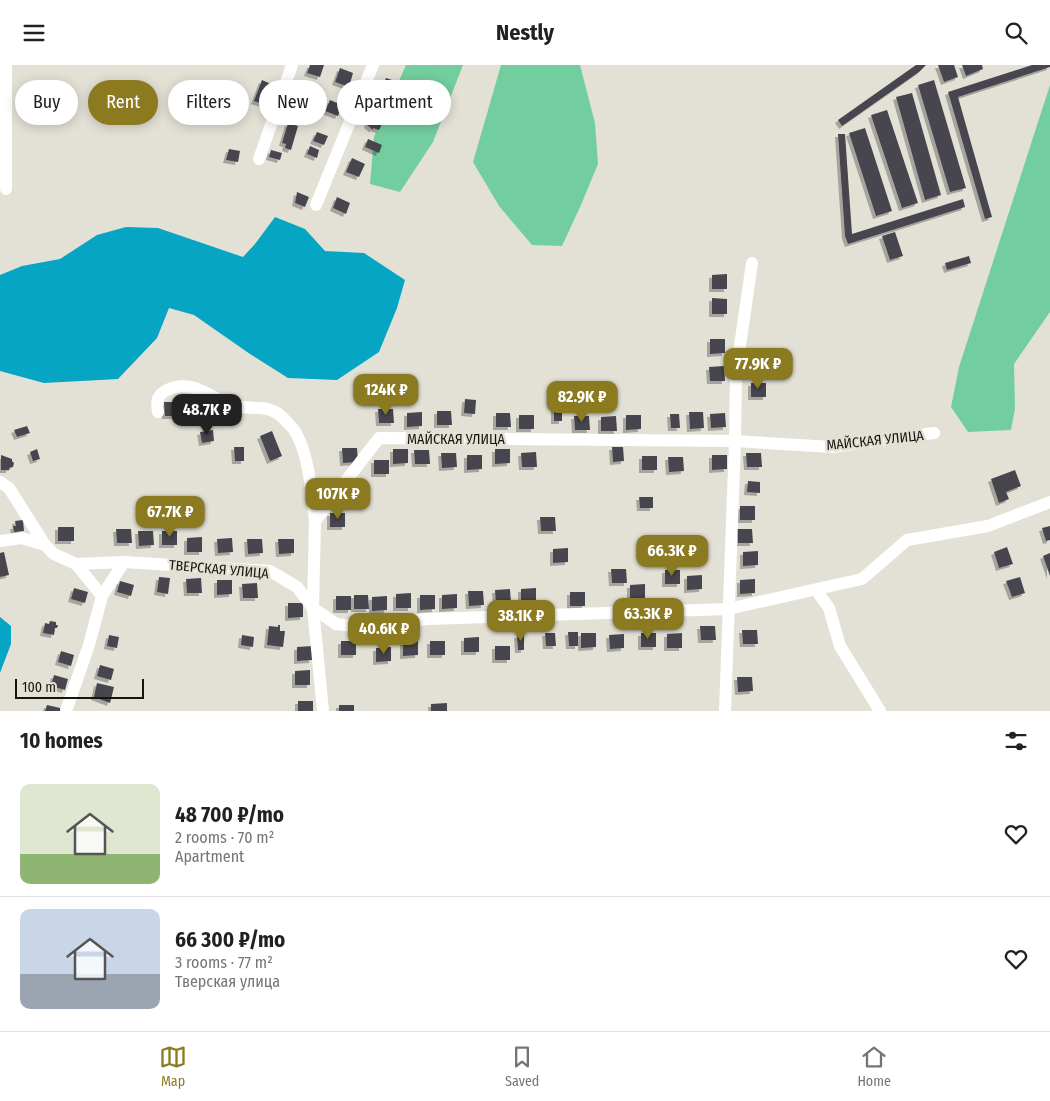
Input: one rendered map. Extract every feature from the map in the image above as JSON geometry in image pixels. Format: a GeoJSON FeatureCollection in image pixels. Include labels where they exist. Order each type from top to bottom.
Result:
{"type":"FeatureCollection","features":[{"type":"Feature","properties":{"kind":"street"},"geometry":{"type":"LineString","coordinates":[[6,65],[6,189]]}},
{"type":"Feature","properties":{"kind":"street"},"geometry":{"type":"LineString","coordinates":[[259,159],[292,65]]}},
{"type":"Feature","properties":{"kind":"street"},"geometry":{"type":"LineString","coordinates":[[316,205],[372,65]]}},
{"type":"Feature","properties":{"kind":"street"},"geometry":{"type":"LineString","coordinates":[[725,711],[736,373],[752,263]]}},
{"type":"Feature","properties":{"kind":"street"},"geometry":{"type":"LineString","coordinates":[[158,412],[156,402],[159,395],[182,385],[195,388],[243,409],[270,409],[281,415],[297,434],[308,468],[315,521],[313,608],[323,711]]}},
{"type":"Feature","properties":{"kind":"street","name":"МАЙСКАЯ УЛИЦА"},"geometry":{"type":"LineString","coordinates":[[315,521],[379,438],[735,441],[832,447],[934,433]]}},
{"type":"Feature","properties":{"kind":"street","name":"ТВЕРСКАЯ УЛИЦА"},"geometry":{"type":"LineString","coordinates":[[0,482],[9,488],[45,545],[54,554],[76,564],[124,562],[270,571],[297,587],[313,608],[336,624],[353,626],[428,619],[728,609],[816,591],[862,579],[907,540],[988,525],[1050,501]]}},
{"type":"Feature","properties":{"kind":"street"},"geometry":{"type":"LineString","coordinates":[[0,541],[22,538],[45,545]]}},
{"type":"Feature","properties":{"kind":"street"},"geometry":{"type":"LineString","coordinates":[[66,711],[102,596],[124,562]]}},
{"type":"Feature","properties":{"kind":"street"},"geometry":{"type":"LineString","coordinates":[[76,564],[102,596]]}},
{"type":"Feature","properties":{"kind":"street"},"geometry":{"type":"LineString","coordinates":[[816,591],[829,608],[840,646],[880,711]]}},
{"type":"Feature","properties":{"kind":"green space"},"geometry":{"type":"Polygon","coordinates":[[[406,65],[463,65],[451,96],[451,80],[399,80],[406,65]]]}},
{"type":"Feature","properties":{"kind":"green space"},"geometry":{"type":"Polygon","coordinates":[[[501,65],[580,65],[595,123],[598,164],[562,246],[532,245],[499,206],[473,162],[501,65]]]}},
{"type":"Feature","properties":{"kind":"green space"},"geometry":{"type":"Polygon","coordinates":[[[1050,85],[1050,312],[1014,364],[1015,409],[1011,430],[968,432],[951,407],[959,367],[1050,85]]]}},
{"type":"Feature","properties":{"kind":"green space"},"geometry":{"type":"Polygon","coordinates":[[[379,125],[440,125],[433,142],[400,192],[370,184],[374,137],[379,125]]]}},
{"type":"Feature","properties":{"kind":"water"},"geometry":{"type":"Polygon","coordinates":[[[275,217],[305,229],[325,251],[364,253],[405,280],[397,308],[379,352],[337,380],[288,378],[194,315],[169,308],[157,338],[118,379],[44,383],[0,371],[0,275],[22,266],[60,259],[97,235],[126,227],[158,228],[243,257],[275,217]]]}},
{"type":"Feature","properties":{"kind":"water"},"geometry":{"type":"Polygon","coordinates":[[[0,617],[11,626],[11,644],[0,673],[0,617]]]}},
{"type":"Feature","properties":{"kind":"building"},"geometry":{"type":"Polygon","coordinates":[[[310,65],[324,65],[320,77],[307,73],[310,65]]]}},
{"type":"Feature","properties":{"kind":"building"},"geometry":{"type":"Polygon","coordinates":[[[916,65],[926,65],[919,72],[842,126],[838,120],[916,65]]]}},
{"type":"Feature","properties":{"kind":"building"},"geometry":{"type":"Polygon","coordinates":[[[938,65],[954,65],[958,77],[944,82],[938,65]]]}},
{"type":"Feature","properties":{"kind":"building"},"geometry":{"type":"Polygon","coordinates":[[[962,65],[982,65],[983,69],[966,76],[962,65]]]}},
{"type":"Feature","properties":{"kind":"building"},"geometry":{"type":"Polygon","coordinates":[[[1032,65],[1050,65],[1050,67],[958,97],[992,217],[985,219],[948,92],[1032,65]]]}},
{"type":"Feature","properties":{"kind":"building"},"geometry":{"type":"Polygon","coordinates":[[[340,68],[353,73],[351,80],[337,80],[337,83],[335,82],[340,68]]]}},
{"type":"Feature","properties":{"kind":"building"},"geometry":{"type":"Polygon","coordinates":[[[934,80],[966,188],[950,192],[918,85],[934,80]]]}},
{"type":"Feature","properties":{"kind":"building"},"geometry":{"type":"Polygon","coordinates":[[[259,88],[259,103],[254,101],[259,88]]]}},
{"type":"Feature","properties":{"kind":"building"},"geometry":{"type":"Polygon","coordinates":[[[912,93],[941,195],[925,200],[896,97],[912,93]]]}},
{"type":"Feature","properties":{"kind":"building"},"geometry":{"type":"Polygon","coordinates":[[[330,100],[337,103],[337,116],[327,112],[330,100]]]}},
{"type":"Feature","properties":{"kind":"building"},"geometry":{"type":"Polygon","coordinates":[[[887,110],[918,203],[902,208],[871,115],[887,110]]]}},
{"type":"Feature","properties":{"kind":"building"},"geometry":{"type":"Polygon","coordinates":[[[287,125],[298,126],[291,150],[285,148],[286,144],[282,143],[287,125]]]}},
{"type":"Feature","properties":{"kind":"building"},"geometry":{"type":"Polygon","coordinates":[[[367,125],[382,125],[379,130],[373,128],[373,130],[367,125]]]}},
{"type":"Feature","properties":{"kind":"building"},"geometry":{"type":"Polygon","coordinates":[[[865,128],[892,211],[876,216],[849,133],[865,128]]]}},
{"type":"Feature","properties":{"kind":"building"},"geometry":{"type":"Polygon","coordinates":[[[317,132],[328,136],[324,145],[313,141],[317,132]]]}},
{"type":"Feature","properties":{"kind":"building"},"geometry":{"type":"Polygon","coordinates":[[[838,134],[845,134],[852,234],[963,199],[965,207],[848,244],[845,236],[838,134]]]}},
{"type":"Feature","properties":{"kind":"building"},"geometry":{"type":"Polygon","coordinates":[[[368,139],[382,145],[379,153],[365,147],[368,139]]]}},
{"type":"Feature","properties":{"kind":"building"},"geometry":{"type":"Polygon","coordinates":[[[310,146],[319,150],[317,158],[307,154],[310,146]]]}},
{"type":"Feature","properties":{"kind":"building"},"geometry":{"type":"Polygon","coordinates":[[[229,149],[240,151],[238,162],[226,160],[229,149]]]}},
{"type":"Feature","properties":{"kind":"building"},"geometry":{"type":"Polygon","coordinates":[[[271,150],[282,153],[280,160],[269,157],[271,150]]]}},
{"type":"Feature","properties":{"kind":"building"},"geometry":{"type":"Polygon","coordinates":[[[352,158],[365,164],[359,177],[346,172],[352,158]]]}},
{"type":"Feature","properties":{"kind":"building"},"geometry":{"type":"Polygon","coordinates":[[[297,192],[309,197],[305,207],[295,203],[297,192]]]}},
{"type":"Feature","properties":{"kind":"building"},"geometry":{"type":"Polygon","coordinates":[[[337,197],[350,203],[346,214],[333,208],[337,197]]]}},
{"type":"Feature","properties":{"kind":"building"},"geometry":{"type":"Polygon","coordinates":[[[895,232],[903,256],[890,260],[882,236],[895,232]]]}},
{"type":"Feature","properties":{"kind":"building"},"geometry":{"type":"Polygon","coordinates":[[[969,256],[971,263],[947,270],[945,263],[969,256]]]}},
{"type":"Feature","properties":{"kind":"building"},"geometry":{"type":"Polygon","coordinates":[[[727,274],[727,289],[712,289],[712,275],[727,274]]]}},
{"type":"Feature","properties":{"kind":"building"},"geometry":{"type":"Polygon","coordinates":[[[712,298],[727,299],[727,314],[712,314],[712,298]]]}},
{"type":"Feature","properties":{"kind":"building"},"geometry":{"type":"Polygon","coordinates":[[[710,339],[725,339],[725,353],[710,354],[710,339]]]}},
{"type":"Feature","properties":{"kind":"building"},"geometry":{"type":"Polygon","coordinates":[[[724,366],[725,381],[710,381],[709,367],[724,366]]]}},
{"type":"Feature","properties":{"kind":"building"},"geometry":{"type":"Polygon","coordinates":[[[751,383],[766,383],[766,397],[751,397],[751,383]]]}},
{"type":"Feature","properties":{"kind":"building"},"geometry":{"type":"Polygon","coordinates":[[[465,399],[476,400],[475,414],[464,413],[465,399]]]}},
{"type":"Feature","properties":{"kind":"building"},"geometry":{"type":"Polygon","coordinates":[[[164,402],[179,402],[180,416],[165,416],[164,402]]]}},
{"type":"Feature","properties":{"kind":"building"},"geometry":{"type":"Polygon","coordinates":[[[554,406],[562,406],[562,421],[554,421],[554,406]]]}},
{"type":"Feature","properties":{"kind":"building"},"geometry":{"type":"Polygon","coordinates":[[[378,409],[393,409],[394,423],[379,423],[378,409]]]}},
{"type":"Feature","properties":{"kind":"building"},"geometry":{"type":"Polygon","coordinates":[[[437,411],[451,411],[452,425],[437,425],[437,411]]]}},
{"type":"Feature","properties":{"kind":"building"},"geometry":{"type":"Polygon","coordinates":[[[422,412],[422,426],[407,427],[407,413],[422,412]]]}},
{"type":"Feature","properties":{"kind":"building"},"geometry":{"type":"Polygon","coordinates":[[[689,412],[703,412],[704,428],[690,429],[689,412]]]}},
{"type":"Feature","properties":{"kind":"building"},"geometry":{"type":"Polygon","coordinates":[[[496,413],[510,413],[511,427],[496,427],[496,413]]]}},
{"type":"Feature","properties":{"kind":"building"},"geometry":{"type":"Polygon","coordinates":[[[725,413],[726,427],[711,428],[710,414],[725,413]]]}},
{"type":"Feature","properties":{"kind":"building"},"geometry":{"type":"Polygon","coordinates":[[[670,414],[679,414],[680,428],[671,428],[670,414]]]}},
{"type":"Feature","properties":{"kind":"building"},"geometry":{"type":"Polygon","coordinates":[[[519,415],[534,415],[534,429],[519,429],[519,415]]]}},
{"type":"Feature","properties":{"kind":"building"},"geometry":{"type":"Polygon","coordinates":[[[626,415],[641,415],[641,429],[626,430],[626,415]]]}},
{"type":"Feature","properties":{"kind":"building"},"geometry":{"type":"Polygon","coordinates":[[[574,416],[589,416],[590,430],[575,430],[574,416]]]}},
{"type":"Feature","properties":{"kind":"building"},"geometry":{"type":"Polygon","coordinates":[[[616,416],[617,431],[601,431],[601,417],[616,416]]]}},
{"type":"Feature","properties":{"kind":"building"},"geometry":{"type":"Polygon","coordinates":[[[27,426],[30,433],[17,437],[14,430],[27,426]]]}},
{"type":"Feature","properties":{"kind":"building"},"geometry":{"type":"Polygon","coordinates":[[[213,430],[214,441],[202,443],[200,432],[213,430]]]}},
{"type":"Feature","properties":{"kind":"building"},"geometry":{"type":"Polygon","coordinates":[[[272,431],[282,456],[270,461],[260,436],[272,431]]]}},
{"type":"Feature","properties":{"kind":"building"},"geometry":{"type":"Polygon","coordinates":[[[234,447],[244,447],[244,461],[235,461],[234,447]]]}},
{"type":"Feature","properties":{"kind":"building"},"geometry":{"type":"Polygon","coordinates":[[[612,447],[623,447],[624,461],[613,462],[612,447]]]}},
{"type":"Feature","properties":{"kind":"building"},"geometry":{"type":"Polygon","coordinates":[[[342,448],[357,448],[358,462],[343,463],[342,448]]]}},
{"type":"Feature","properties":{"kind":"building"},"geometry":{"type":"Polygon","coordinates":[[[37,449],[40,459],[33,461],[30,452],[37,449]]]}},
{"type":"Feature","properties":{"kind":"building"},"geometry":{"type":"Polygon","coordinates":[[[393,449],[408,449],[408,463],[393,464],[393,449]]]}},
{"type":"Feature","properties":{"kind":"building"},"geometry":{"type":"Polygon","coordinates":[[[495,449],[510,449],[510,463],[495,464],[495,449]]]}},
{"type":"Feature","properties":{"kind":"building"},"geometry":{"type":"Polygon","coordinates":[[[414,450],[429,450],[430,464],[415,464],[414,450]]]}},
{"type":"Feature","properties":{"kind":"building"},"geometry":{"type":"Polygon","coordinates":[[[536,452],[537,467],[522,467],[521,453],[536,452]]]}},
{"type":"Feature","properties":{"kind":"building"},"geometry":{"type":"Polygon","coordinates":[[[441,453],[456,453],[457,467],[442,468],[441,453]]]}},
{"type":"Feature","properties":{"kind":"building"},"geometry":{"type":"Polygon","coordinates":[[[746,453],[761,453],[762,467],[747,467],[746,453]]]}},
{"type":"Feature","properties":{"kind":"building"},"geometry":{"type":"Polygon","coordinates":[[[1,455],[12,459],[13,467],[9,468],[9,470],[1,470],[1,455]]]}},
{"type":"Feature","properties":{"kind":"building"},"geometry":{"type":"Polygon","coordinates":[[[467,455],[482,455],[482,469],[467,470],[467,455]]]}},
{"type":"Feature","properties":{"kind":"building"},"geometry":{"type":"Polygon","coordinates":[[[712,455],[727,455],[727,469],[712,470],[712,455]]]}},
{"type":"Feature","properties":{"kind":"building"},"geometry":{"type":"Polygon","coordinates":[[[642,456],[657,456],[657,470],[642,470],[642,456]]]}},
{"type":"Feature","properties":{"kind":"building"},"geometry":{"type":"Polygon","coordinates":[[[668,457],[683,457],[684,471],[669,472],[668,457]]]}},
{"type":"Feature","properties":{"kind":"building"},"geometry":{"type":"Polygon","coordinates":[[[374,460],[389,460],[389,474],[374,474],[374,460]]]}},
{"type":"Feature","properties":{"kind":"building"},"geometry":{"type":"Polygon","coordinates":[[[1015,470],[1021,486],[1006,492],[1009,499],[999,503],[991,479],[1015,470]]]}},
{"type":"Feature","properties":{"kind":"building"},"geometry":{"type":"Polygon","coordinates":[[[748,481],[760,482],[760,493],[747,492],[748,481]]]}},
{"type":"Feature","properties":{"kind":"building"},"geometry":{"type":"Polygon","coordinates":[[[639,497],[653,497],[653,508],[640,508],[639,497]]]}},
{"type":"Feature","properties":{"kind":"building"},"geometry":{"type":"Polygon","coordinates":[[[740,506],[755,506],[755,520],[740,520],[740,506]]]}},
{"type":"Feature","properties":{"kind":"building"},"geometry":{"type":"Polygon","coordinates":[[[330,513],[345,513],[345,527],[330,527],[330,513]]]}},
{"type":"Feature","properties":{"kind":"building"},"geometry":{"type":"Polygon","coordinates":[[[540,517],[555,517],[556,531],[541,531],[540,517]]]}},
{"type":"Feature","properties":{"kind":"building"},"geometry":{"type":"Polygon","coordinates":[[[23,520],[24,531],[14,532],[13,526],[16,526],[15,521],[23,520]]]}},
{"type":"Feature","properties":{"kind":"building"},"geometry":{"type":"Polygon","coordinates":[[[1050,526],[1050,540],[1046,541],[1042,528],[1050,526]]]}},
{"type":"Feature","properties":{"kind":"building"},"geometry":{"type":"Polygon","coordinates":[[[58,527],[74,527],[74,541],[58,541],[58,527]]]}},
{"type":"Feature","properties":{"kind":"building"},"geometry":{"type":"Polygon","coordinates":[[[116,529],[131,529],[132,543],[117,543],[116,529]]]}},
{"type":"Feature","properties":{"kind":"building"},"geometry":{"type":"Polygon","coordinates":[[[737,529],[752,529],[753,543],[738,543],[737,529]]]}},
{"type":"Feature","properties":{"kind":"building"},"geometry":{"type":"Polygon","coordinates":[[[138,531],[153,531],[154,545],[139,546],[138,531]]]}},
{"type":"Feature","properties":{"kind":"building"},"geometry":{"type":"Polygon","coordinates":[[[162,531],[177,531],[177,545],[162,545],[162,531]]]}},
{"type":"Feature","properties":{"kind":"building"},"geometry":{"type":"Polygon","coordinates":[[[202,537],[202,552],[187,552],[187,538],[202,537]]]}},
{"type":"Feature","properties":{"kind":"building"},"geometry":{"type":"Polygon","coordinates":[[[232,538],[233,552],[218,553],[217,539],[232,538]]]}},
{"type":"Feature","properties":{"kind":"building"},"geometry":{"type":"Polygon","coordinates":[[[247,539],[262,539],[263,553],[248,554],[247,539]]]}},
{"type":"Feature","properties":{"kind":"building"},"geometry":{"type":"Polygon","coordinates":[[[278,539],[294,539],[294,553],[279,554],[278,539]]]}},
{"type":"Feature","properties":{"kind":"building"},"geometry":{"type":"Polygon","coordinates":[[[1007,547],[1013,564],[999,568],[994,552],[1007,547]]]}},
{"type":"Feature","properties":{"kind":"building"},"geometry":{"type":"Polygon","coordinates":[[[568,548],[568,562],[553,563],[553,549],[568,548]]]}},
{"type":"Feature","properties":{"kind":"building"},"geometry":{"type":"Polygon","coordinates":[[[758,551],[758,565],[743,566],[743,552],[758,551]]]}},
{"type":"Feature","properties":{"kind":"building"},"geometry":{"type":"Polygon","coordinates":[[[4,552],[9,575],[0,577],[0,553],[4,552]]]}},
{"type":"Feature","properties":{"kind":"building"},"geometry":{"type":"Polygon","coordinates":[[[1050,553],[1050,576],[1043,556],[1050,553]]]}},
{"type":"Feature","properties":{"kind":"building"},"geometry":{"type":"Polygon","coordinates":[[[611,569],[626,569],[627,583],[612,583],[611,569]]]}},
{"type":"Feature","properties":{"kind":"building"},"geometry":{"type":"Polygon","coordinates":[[[665,570],[680,570],[680,584],[665,584],[665,570]]]}},
{"type":"Feature","properties":{"kind":"building"},"geometry":{"type":"Polygon","coordinates":[[[702,575],[702,589],[687,590],[687,576],[702,575]]]}},
{"type":"Feature","properties":{"kind":"building"},"geometry":{"type":"Polygon","coordinates":[[[159,577],[170,578],[168,594],[157,592],[159,577]]]}},
{"type":"Feature","properties":{"kind":"building"},"geometry":{"type":"Polygon","coordinates":[[[1020,577],[1025,593],[1012,597],[1006,581],[1020,577]]]}},
{"type":"Feature","properties":{"kind":"building"},"geometry":{"type":"Polygon","coordinates":[[[201,578],[202,593],[187,593],[186,579],[201,578]]]}},
{"type":"Feature","properties":{"kind":"building"},"geometry":{"type":"Polygon","coordinates":[[[755,579],[755,593],[740,594],[740,580],[755,579]]]}},
{"type":"Feature","properties":{"kind":"building"},"geometry":{"type":"Polygon","coordinates":[[[217,580],[232,580],[232,594],[217,595],[217,580]]]}},
{"type":"Feature","properties":{"kind":"building"},"geometry":{"type":"Polygon","coordinates":[[[120,581],[134,585],[131,596],[117,592],[120,581]]]}},
{"type":"Feature","properties":{"kind":"building"},"geometry":{"type":"Polygon","coordinates":[[[257,583],[258,598],[243,598],[242,584],[257,583]]]}},
{"type":"Feature","properties":{"kind":"building"},"geometry":{"type":"Polygon","coordinates":[[[645,584],[645,598],[630,599],[630,585],[645,584]]]}},
{"type":"Feature","properties":{"kind":"building"},"geometry":{"type":"Polygon","coordinates":[[[74,588],[88,592],[85,603],[71,599],[74,588]]]}},
{"type":"Feature","properties":{"kind":"building"},"geometry":{"type":"Polygon","coordinates":[[[536,588],[536,602],[521,603],[521,589],[536,588]]]}},
{"type":"Feature","properties":{"kind":"building"},"geometry":{"type":"Polygon","coordinates":[[[510,589],[511,603],[496,604],[495,590],[510,589]]]}},
{"type":"Feature","properties":{"kind":"building"},"geometry":{"type":"Polygon","coordinates":[[[468,591],[483,591],[484,605],[469,606],[468,591]]]}},
{"type":"Feature","properties":{"kind":"building"},"geometry":{"type":"Polygon","coordinates":[[[570,592],[585,592],[585,606],[570,606],[570,592]]]}},
{"type":"Feature","properties":{"kind":"building"},"geometry":{"type":"Polygon","coordinates":[[[411,593],[411,608],[396,608],[396,594],[411,593]]]}},
{"type":"Feature","properties":{"kind":"building"},"geometry":{"type":"Polygon","coordinates":[[[457,594],[457,608],[442,609],[442,595],[457,594]]]}},
{"type":"Feature","properties":{"kind":"building"},"geometry":{"type":"Polygon","coordinates":[[[354,595],[368,595],[369,609],[354,609],[354,595]]]}},
{"type":"Feature","properties":{"kind":"building"},"geometry":{"type":"Polygon","coordinates":[[[420,595],[435,595],[435,609],[420,610],[420,595]]]}},
{"type":"Feature","properties":{"kind":"building"},"geometry":{"type":"Polygon","coordinates":[[[336,596],[351,596],[351,610],[336,610],[336,596]]]}},
{"type":"Feature","properties":{"kind":"building"},"geometry":{"type":"Polygon","coordinates":[[[387,596],[387,610],[372,611],[372,597],[387,596]]]}},
{"type":"Feature","properties":{"kind":"building"},"geometry":{"type":"Polygon","coordinates":[[[288,603],[303,603],[303,617],[288,618],[288,603]]]}},
{"type":"Feature","properties":{"kind":"building"},"geometry":{"type":"Polygon","coordinates":[[[50,621],[56,622],[56,625],[58,625],[55,628],[54,635],[43,633],[45,623],[49,624],[50,621]]]}},
{"type":"Feature","properties":{"kind":"building"},"geometry":{"type":"Polygon","coordinates":[[[280,625],[280,631],[285,631],[283,647],[267,645],[269,626],[278,627],[280,625]]]}},
{"type":"Feature","properties":{"kind":"building"},"geometry":{"type":"Polygon","coordinates":[[[700,626],[715,626],[716,640],[701,640],[700,626]]]}},
{"type":"Feature","properties":{"kind":"building"},"geometry":{"type":"Polygon","coordinates":[[[742,630],[757,630],[758,644],[743,644],[742,630]]]}},
{"type":"Feature","properties":{"kind":"building"},"geometry":{"type":"Polygon","coordinates":[[[568,632],[578,632],[578,646],[569,646],[568,632]]]}},
{"type":"Feature","properties":{"kind":"building"},"geometry":{"type":"Polygon","coordinates":[[[545,633],[555,633],[556,646],[546,646],[545,633]]]}},
{"type":"Feature","properties":{"kind":"building"},"geometry":{"type":"Polygon","coordinates":[[[581,633],[596,633],[596,647],[581,648],[581,633]]]}},
{"type":"Feature","properties":{"kind":"building"},"geometry":{"type":"Polygon","coordinates":[[[641,633],[656,633],[656,647],[641,647],[641,633]]]}},
{"type":"Feature","properties":{"kind":"building"},"geometry":{"type":"Polygon","coordinates":[[[682,633],[682,648],[667,648],[667,634],[682,633]]]}},
{"type":"Feature","properties":{"kind":"building"},"geometry":{"type":"Polygon","coordinates":[[[624,634],[624,648],[610,649],[609,635],[624,634]]]}},
{"type":"Feature","properties":{"kind":"building"},"geometry":{"type":"Polygon","coordinates":[[[109,635],[119,637],[117,648],[107,646],[109,635]]]}},
{"type":"Feature","properties":{"kind":"building"},"geometry":{"type":"Polygon","coordinates":[[[242,635],[254,637],[253,647],[241,645],[242,635]]]}},
{"type":"Feature","properties":{"kind":"building"},"geometry":{"type":"Polygon","coordinates":[[[517,635],[524,635],[524,650],[518,650],[517,635]]]}},
{"type":"Feature","properties":{"kind":"building"},"geometry":{"type":"Polygon","coordinates":[[[479,637],[479,652],[464,652],[464,638],[479,637]]]}},
{"type":"Feature","properties":{"kind":"building"},"geometry":{"type":"Polygon","coordinates":[[[341,641],[356,641],[356,655],[341,655],[341,641]]]}},
{"type":"Feature","properties":{"kind":"building"},"geometry":{"type":"Polygon","coordinates":[[[403,641],[418,641],[418,655],[403,656],[403,641]]]}},
{"type":"Feature","properties":{"kind":"building"},"geometry":{"type":"Polygon","coordinates":[[[430,641],[445,641],[445,655],[430,655],[430,641]]]}},
{"type":"Feature","properties":{"kind":"building"},"geometry":{"type":"Polygon","coordinates":[[[312,646],[312,660],[297,661],[297,647],[312,646]]]}},
{"type":"Feature","properties":{"kind":"building"},"geometry":{"type":"Polygon","coordinates":[[[495,646],[510,646],[510,660],[495,660],[495,646]]]}},
{"type":"Feature","properties":{"kind":"building"},"geometry":{"type":"Polygon","coordinates":[[[391,647],[391,661],[376,662],[376,648],[391,647]]]}},
{"type":"Feature","properties":{"kind":"building"},"geometry":{"type":"Polygon","coordinates":[[[61,651],[74,655],[71,666],[58,662],[61,651]]]}},
{"type":"Feature","properties":{"kind":"building"},"geometry":{"type":"Polygon","coordinates":[[[100,665],[114,669],[111,680],[97,676],[100,665]]]}},
{"type":"Feature","properties":{"kind":"building"},"geometry":{"type":"Polygon","coordinates":[[[310,670],[310,685],[295,685],[295,671],[310,670]]]}},
{"type":"Feature","properties":{"kind":"building"},"geometry":{"type":"Polygon","coordinates":[[[54,675],[68,679],[65,690],[51,686],[54,675]]]}},
{"type":"Feature","properties":{"kind":"building"},"geometry":{"type":"Polygon","coordinates":[[[737,677],[752,677],[753,691],[738,692],[737,677]]]}},
{"type":"Feature","properties":{"kind":"building"},"geometry":{"type":"Polygon","coordinates":[[[97,683],[114,687],[110,703],[94,697],[97,683]]]}},
{"type":"Feature","properties":{"kind":"building"},"geometry":{"type":"Polygon","coordinates":[[[298,701],[313,701],[313,711],[298,711],[298,701]]]}},
{"type":"Feature","properties":{"kind":"building"},"geometry":{"type":"Polygon","coordinates":[[[447,703],[447,711],[431,711],[431,704],[447,703]]]}},
{"type":"Feature","properties":{"kind":"building"},"geometry":{"type":"Polygon","coordinates":[[[47,705],[60,708],[60,711],[45,711],[47,705]]]}},
{"type":"Feature","properties":{"kind":"building"},"geometry":{"type":"Polygon","coordinates":[[[339,705],[354,705],[354,711],[339,711],[339,705]]]}}]}
